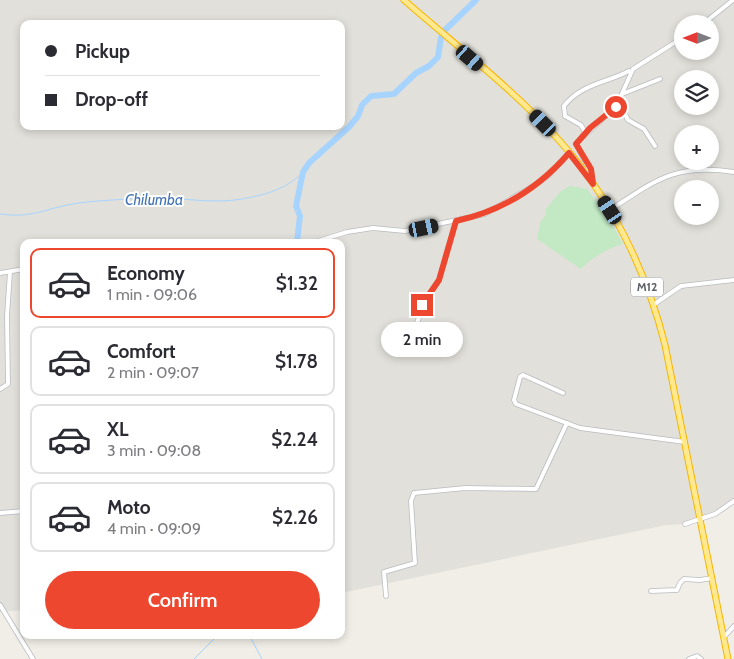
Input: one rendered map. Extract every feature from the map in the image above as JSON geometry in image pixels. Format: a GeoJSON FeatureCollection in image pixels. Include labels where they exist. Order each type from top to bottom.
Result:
{"type":"FeatureCollection","features":[{"type":"Feature","properties":{"kind":"highway","name":"M12"},"geometry":{"type":"LineString","coordinates":[[404,0],[525,106],[569,153],[610,210],[630,247],[653,305],[665,345],[728,659]]}},
{"type":"Feature","properties":{"kind":"street"},"geometry":{"type":"LineString","coordinates":[[715,15],[733,0]]}},
{"type":"Feature","properties":{"kind":"street"},"geometry":{"type":"LineString","coordinates":[[586,132],[581,125],[565,116],[564,106],[578,91],[599,82],[611,80],[631,70],[674,43]]}},
{"type":"Feature","properties":{"kind":"street"},"geometry":{"type":"LineString","coordinates":[[593,184],[591,169],[576,145],[586,132],[612,112],[619,102],[631,70]]}},
{"type":"Feature","properties":{"kind":"street"},"geometry":{"type":"LineString","coordinates":[[622,94],[660,78]]}},
{"type":"Feature","properties":{"kind":"street"},"geometry":{"type":"LineString","coordinates":[[619,102],[628,120],[644,129],[655,146]]}},
{"type":"Feature","properties":{"kind":"street"},"geometry":{"type":"LineString","coordinates":[[325,239],[347,232],[373,228],[405,231],[485,214],[519,196],[549,176],[569,153]]}},
{"type":"Feature","properties":{"kind":"street"},"geometry":{"type":"LineString","coordinates":[[610,210],[674,172],[700,168],[734,172]]}},
{"type":"Feature","properties":{"kind":"street"},"geometry":{"type":"LineString","coordinates":[[417,323],[424,300],[439,280],[456,221]]}},
{"type":"Feature","properties":{"kind":"street"},"geometry":{"type":"LineString","coordinates":[[0,273],[20,270]]}},
{"type":"Feature","properties":{"kind":"street"},"geometry":{"type":"LineString","coordinates":[[0,388],[8,384],[9,373],[7,331],[10,272]]}},
{"type":"Feature","properties":{"kind":"street"},"geometry":{"type":"LineString","coordinates":[[653,305],[681,286],[734,280]]}},
{"type":"Feature","properties":{"kind":"street"},"geometry":{"type":"LineString","coordinates":[[562,393],[523,375],[520,377],[514,400],[516,404],[567,423],[596,431],[685,442]]}},
{"type":"Feature","properties":{"kind":"street"},"geometry":{"type":"LineString","coordinates":[[386,596],[384,572],[415,563],[411,501],[414,493],[466,488],[536,489],[567,423]]}},
{"type":"Feature","properties":{"kind":"street"},"geometry":{"type":"LineString","coordinates":[[685,524],[715,514],[734,501]]}},
{"type":"Feature","properties":{"kind":"street"},"geometry":{"type":"LineString","coordinates":[[728,506],[734,508]]}},
{"type":"Feature","properties":{"kind":"street"},"geometry":{"type":"LineString","coordinates":[[0,513],[20,511]]}},
{"type":"Feature","properties":{"kind":"street"},"geometry":{"type":"LineString","coordinates":[[651,591],[678,590],[680,583],[684,579],[700,580],[712,578]]}},
{"type":"Feature","properties":{"kind":"street"},"geometry":{"type":"LineString","coordinates":[[0,605],[20,639]]}},
{"type":"Feature","properties":{"kind":"street"},"geometry":{"type":"LineString","coordinates":[[724,637],[734,626]]}},
{"type":"Feature","properties":{"kind":"street"},"geometry":{"type":"LineString","coordinates":[[20,639],[33,659]]}},
{"type":"Feature","properties":{"kind":"street"},"geometry":{"type":"LineString","coordinates":[[689,659],[697,656],[701,659]]}},
{"type":"Feature","properties":{"kind":"shaded area"},"geometry":{"type":"Polygon","coordinates":[[[0,0],[734,0],[734,498],[709,517],[685,522],[685,524],[666,525],[345,592],[345,239],[20,239],[20,610],[0,612],[0,0]]]}},
{"type":"Feature","properties":{"kind":"green space"},"geometry":{"type":"Polygon","coordinates":[[[570,186],[587,189],[606,214],[623,244],[600,254],[581,269],[537,239],[541,220],[546,215],[545,210],[561,191],[570,186]]]}},
{"type":"Feature","properties":{"kind":"waterway"},"geometry":{"type":"LineString","coordinates":[[444,31],[476,0]]}},
{"type":"Feature","properties":{"kind":"waterway"},"geometry":{"type":"LineString","coordinates":[[297,239],[300,216],[296,206],[303,172],[309,163],[349,127],[358,116],[362,105],[371,96],[394,94],[416,73],[429,66],[438,57],[441,37]]}},
{"type":"Feature","properties":{"kind":"waterway","name":"Chilumba"},"geometry":{"type":"LineString","coordinates":[[0,214],[19,215],[42,212],[72,204],[118,200],[158,198],[221,201],[242,199],[283,187],[303,172]]}},
{"type":"Feature","properties":{"kind":"waterway"},"geometry":{"type":"LineString","coordinates":[[194,659],[214,639]]}},
{"type":"Feature","properties":{"kind":"waterway"},"geometry":{"type":"LineString","coordinates":[[251,639],[262,659]]}},
{"type":"Feature","properties":{"kind":"route"},"geometry":{"type":"LineString","coordinates":[[422,305],[438,283],[456,221],[478,217],[519,196],[549,176],[569,153],[593,184],[591,169],[576,144],[590,128],[616,107]]}}]}
